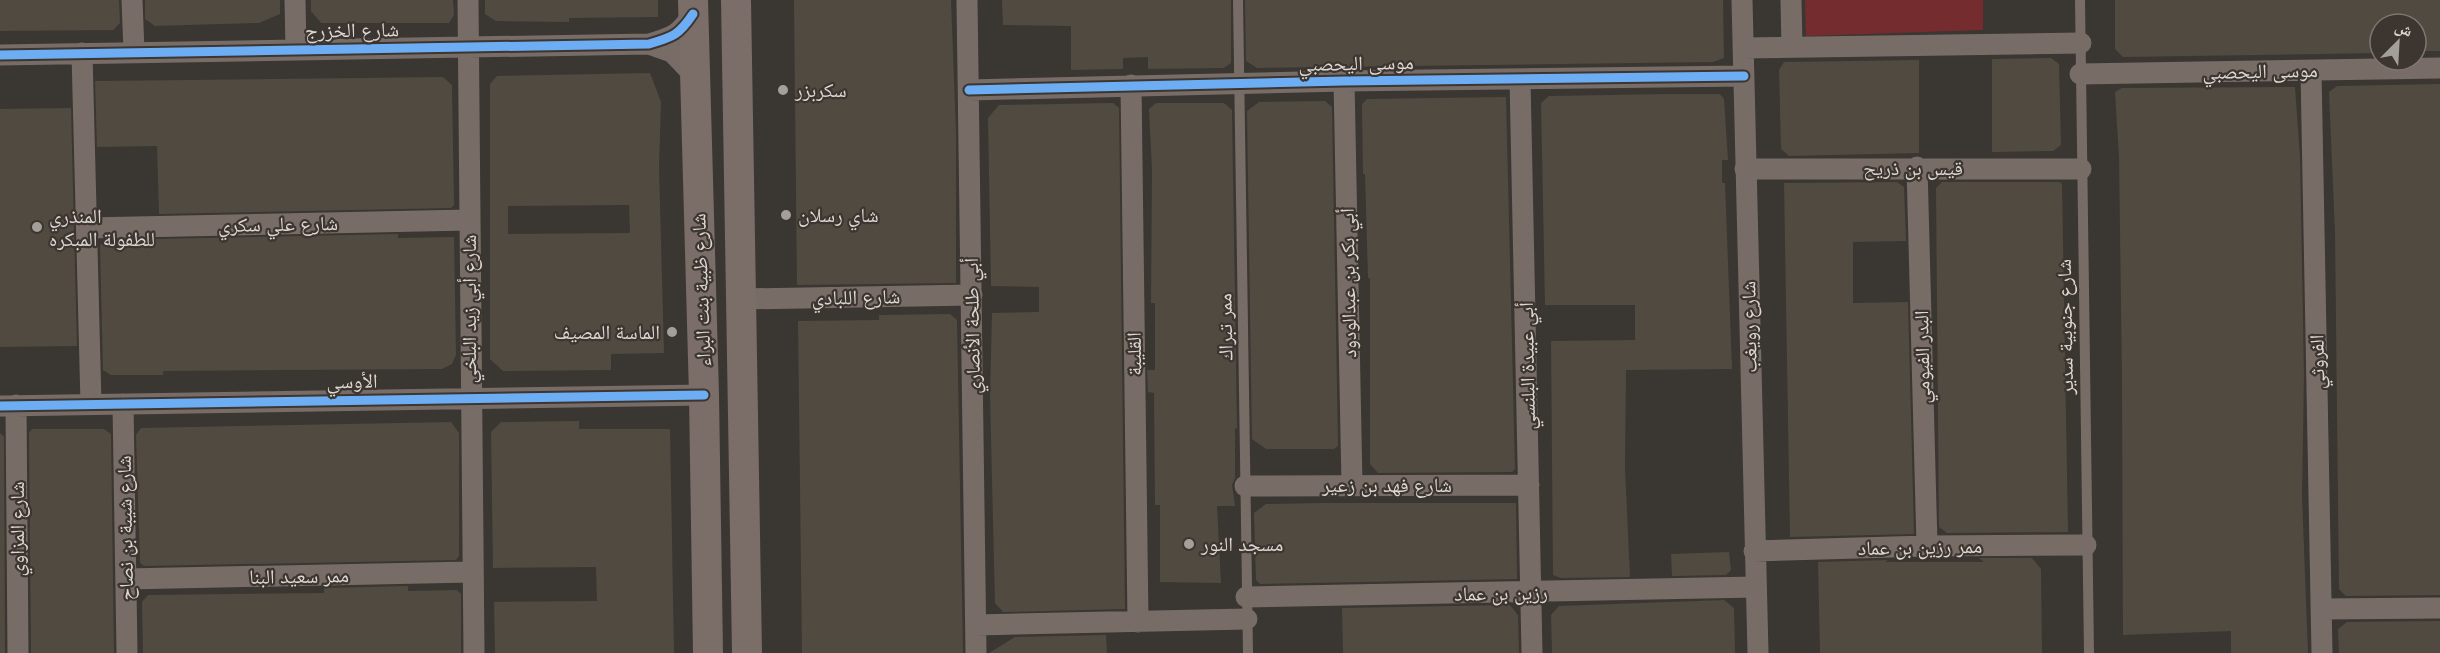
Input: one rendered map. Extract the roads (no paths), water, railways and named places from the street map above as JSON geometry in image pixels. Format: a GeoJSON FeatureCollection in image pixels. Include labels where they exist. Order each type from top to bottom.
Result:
{"type":"FeatureCollection","features":[{"type":"Feature","properties":{"kind":"street"},"geometry":{"type":"LineString","coordinates":[[132,0],[134,51]]}},
{"type":"Feature","properties":{"kind":"street"},"geometry":{"type":"LineString","coordinates":[[295,0],[296,49]]}},
{"type":"Feature","properties":{"kind":"street","name":"شارع أبي زيد البلخي"},"geometry":{"type":"LineString","coordinates":[[468,0],[474,653]]}},
{"type":"Feature","properties":{"kind":"street","name":"شارع ظبية بنت البراء"},"geometry":{"type":"LineString","coordinates":[[736,0],[747,653]]}},
{"type":"Feature","properties":{"kind":"street","name":"أبي طلحة الأنصاري"},"geometry":{"type":"LineString","coordinates":[[967,0],[976,653]]}},
{"type":"Feature","properties":{"kind":"street","name":"شارع رويغب"},"geometry":{"type":"LineString","coordinates":[[1742,0],[1758,653]]}},
{"type":"Feature","properties":{"kind":"street"},"geometry":{"type":"LineString","coordinates":[[1791,0],[1792,47]]}},
{"type":"Feature","properties":{"kind":"street","name":"شارع الخزرج"},"geometry":{"type":"LineString","coordinates":[[0,54],[649,44],[672,37],[681,31],[693,7]]}},
{"type":"Feature","properties":{"kind":"street","name":"شارع ظبية بنت البراء"},"geometry":{"type":"LineString","coordinates":[[693,7],[704,395],[708,653]]}},
{"type":"Feature","properties":{"kind":"street"},"geometry":{"type":"LineString","coordinates":[[1743,48],[2081,43]]}},
{"type":"Feature","properties":{"kind":"street"},"geometry":{"type":"LineString","coordinates":[[649,44],[672,52],[694,75]]}},
{"type":"Feature","properties":{"kind":"street"},"geometry":{"type":"LineString","coordinates":[[82,53],[91,404]]}},
{"type":"Feature","properties":{"kind":"street","name":"موسى اليحصبي"},"geometry":{"type":"LineString","coordinates":[[2080,74],[2440,68]]}},
{"type":"Feature","properties":{"kind":"street","name":"الفروثي"},"geometry":{"type":"LineString","coordinates":[[2311,70],[2322,653]]}},
{"type":"Feature","properties":{"kind":"street","name":"موسى اليحصبي"},"geometry":{"type":"LineString","coordinates":[[969,90],[1344,81],[1744,76]]}},
{"type":"Feature","properties":{"kind":"street","name":"أبي عبيدة البلنسي"},"geometry":{"type":"LineString","coordinates":[[1520,79],[1532,653]]}},
{"type":"Feature","properties":{"kind":"street","name":"أبي بكر بن عبدالودود"},"geometry":{"type":"LineString","coordinates":[[1344,81],[1352,485]]}},
{"type":"Feature","properties":{"kind":"street","name":"القليبة"},"geometry":{"type":"LineString","coordinates":[[1131,85],[1138,622]]}},
{"type":"Feature","properties":{"kind":"street","name":"قيس بن ذريح"},"geometry":{"type":"LineString","coordinates":[[1745,170],[1917,167],[2081,169]]}},
{"type":"Feature","properties":{"kind":"street","name":"البدر الفيومي"},"geometry":{"type":"LineString","coordinates":[[1917,167],[1927,546]]}},
{"type":"Feature","properties":{"kind":"street","name":"شارع علي سكري"},"geometry":{"type":"LineString","coordinates":[[87,228],[469,220]]}},
{"type":"Feature","properties":{"kind":"street","name":"شارع اللبادي"},"geometry":{"type":"LineString","coordinates":[[741,299],[972,295]]}},
{"type":"Feature","properties":{"kind":"street","name":"الأوسي"},"geometry":{"type":"LineString","coordinates":[[8,405],[470,396],[704,395]]}},
{"type":"Feature","properties":{"kind":"street","name":"شارع شيبة بن نصاح"},"geometry":{"type":"LineString","coordinates":[[123,404],[127,653]]}},
{"type":"Feature","properties":{"kind":"street","name":"شارع المزاوي"},"geometry":{"type":"LineString","coordinates":[[8,405],[18,653]]}},
{"type":"Feature","properties":{"kind":"street","name":"شارع فهد بن زعير"},"geometry":{"type":"LineString","coordinates":[[1245,486],[1529,485]]}},
{"type":"Feature","properties":{"kind":"street","name":"ممر رزين بن عماد"},"geometry":{"type":"LineString","coordinates":[[1754,551],[1927,546],[2086,545]]}},
{"type":"Feature","properties":{"kind":"street","name":"ممر سعيد البنا"},"geometry":{"type":"LineString","coordinates":[[126,579],[472,572]]}},
{"type":"Feature","properties":{"kind":"street","name":"رزين بن عماد"},"geometry":{"type":"LineString","coordinates":[[1246,597],[1756,587]]}},
{"type":"Feature","properties":{"kind":"street"},"geometry":{"type":"LineString","coordinates":[[2322,609],[2440,608]]}},
{"type":"Feature","properties":{"kind":"street"},"geometry":{"type":"LineString","coordinates":[[976,626],[1247,619]]}},
{"type":"Feature","properties":{"kind":"lane","name":"ممر تبراك"},"geometry":{"type":"LineString","coordinates":[[1238,0],[1248,653]]}},
{"type":"Feature","properties":{"kind":"lane","name":"شارع جنوبية سدير"},"geometry":{"type":"LineString","coordinates":[[2080,0],[2089,653]]}},
{"type":"Feature","properties":{"kind":"place","name":"سكربزر"},"geometry":{"type":"Point","coordinates":[783,90]}},
{"type":"Feature","properties":{"kind":"place","name":"شاي رسلان"},"geometry":{"type":"Point","coordinates":[786,215]}},
{"type":"Feature","properties":{"kind":"place","name":"المنذري للطفولة المبكره"},"geometry":{"type":"Point","coordinates":[37,227]}},
{"type":"Feature","properties":{"kind":"place","name":"الماسة المصيف"},"geometry":{"type":"Point","coordinates":[672,332]}},
{"type":"Feature","properties":{"kind":"place","name":"مسجد النور"},"geometry":{"type":"Point","coordinates":[1189,544]}}]}
